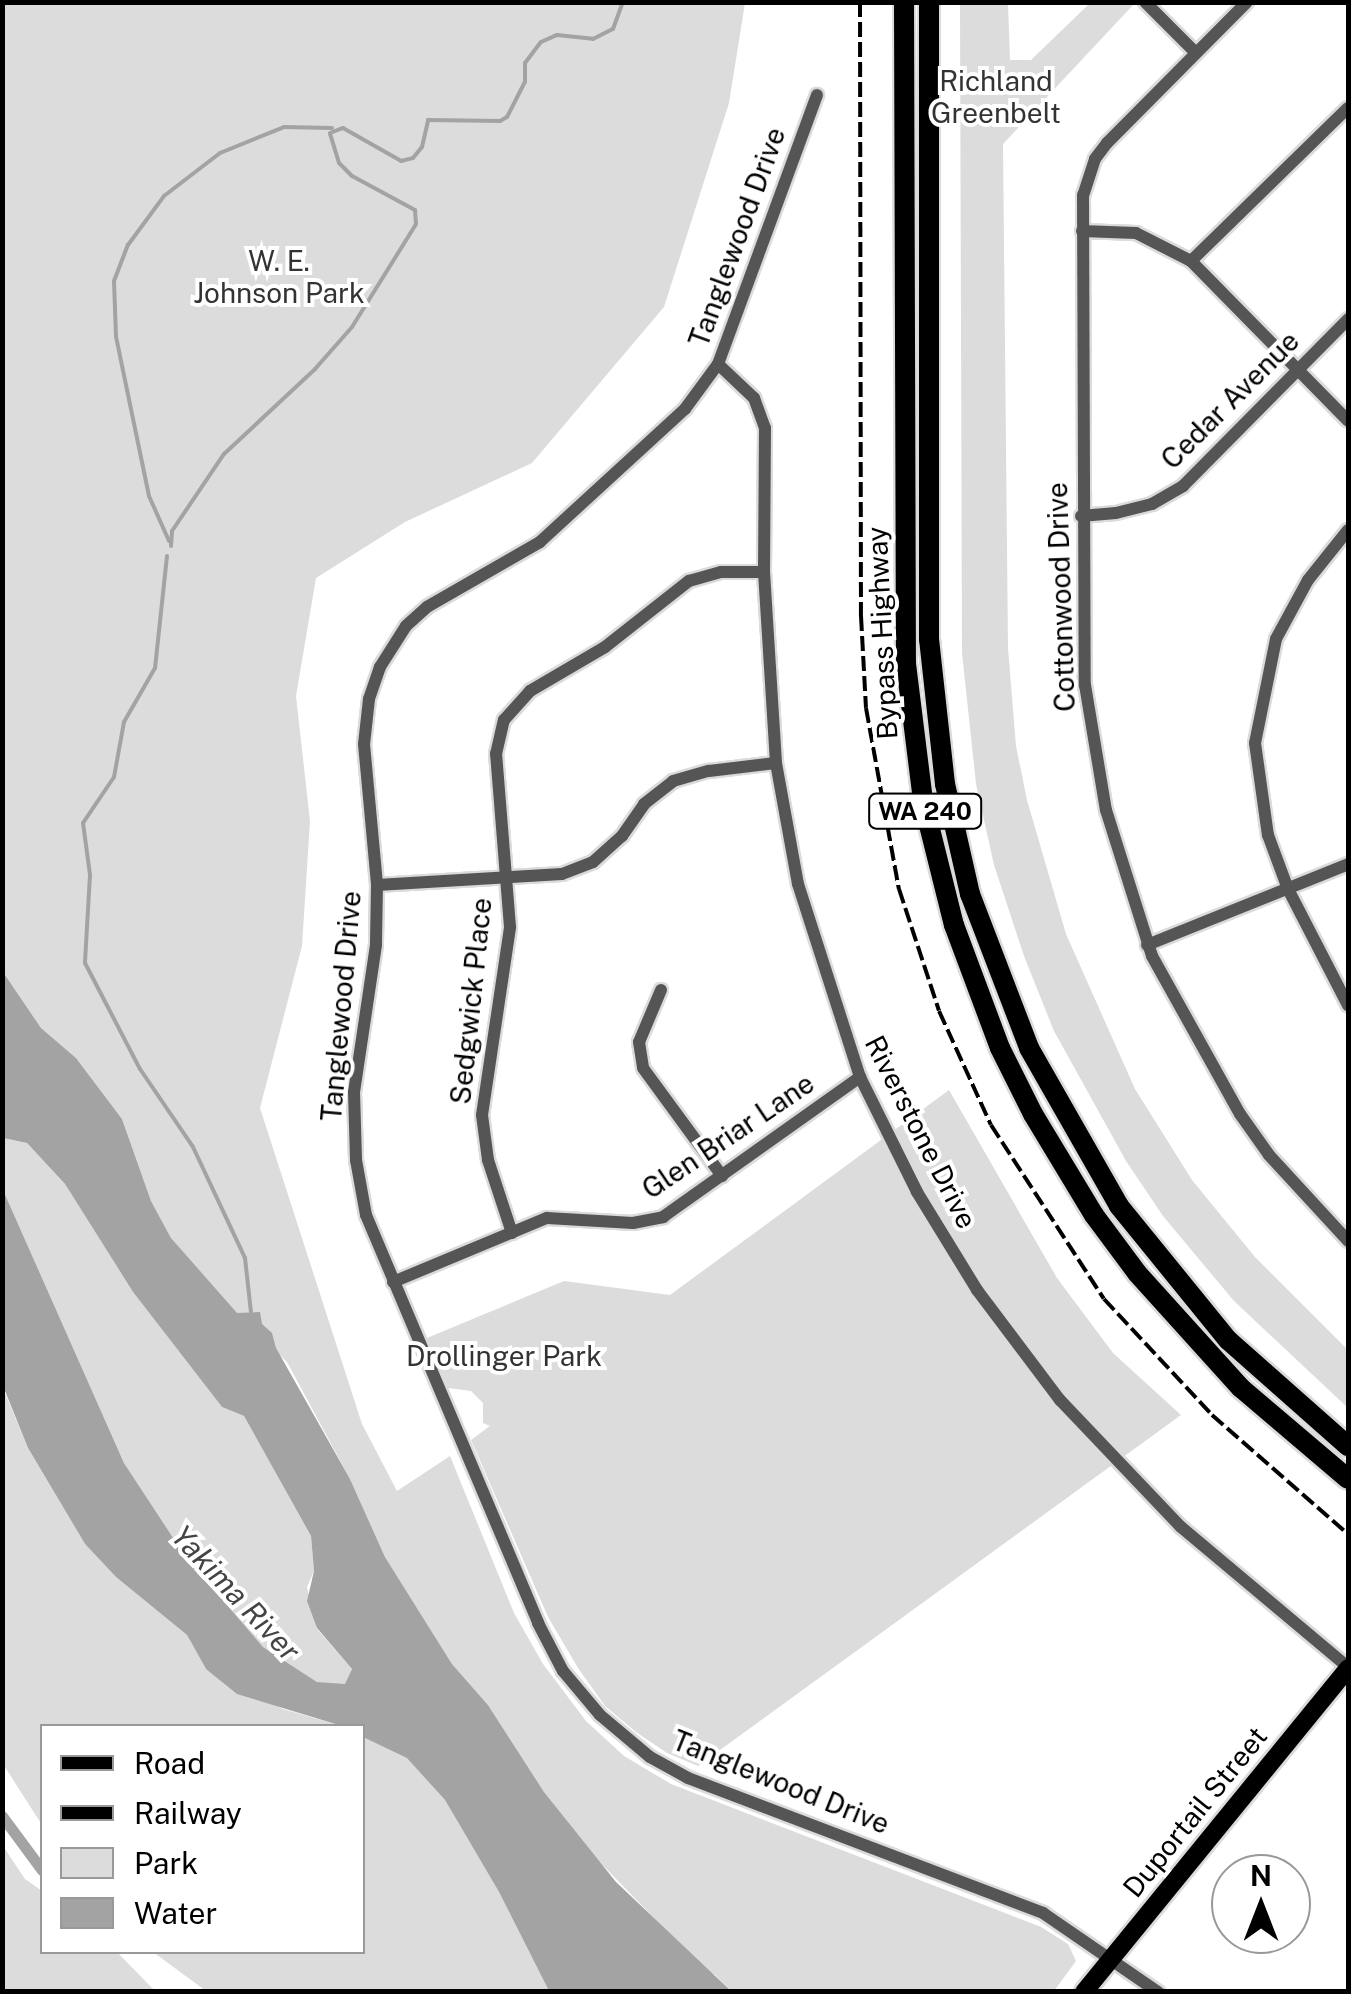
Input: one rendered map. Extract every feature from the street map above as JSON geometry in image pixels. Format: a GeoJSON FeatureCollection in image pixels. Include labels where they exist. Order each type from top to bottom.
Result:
{"type":"FeatureCollection","features":[{"type":"Feature","properties":{"kind":"highway","name":"Bypass Highway"},"geometry":{"type":"LineString","coordinates":[[904,2],[906,664],[923,801],[954,925],[1000,1048],[1033,1114],[1094,1215],[1137,1273],[1216,1362],[1348,1479]]}},
{"type":"Feature","properties":{"kind":"highway","name":"Bypass Highway"},"geometry":{"type":"LineString","coordinates":[[929,2],[929,639],[945,784],[970,894],[1028,1048],[1119,1206],[1228,1340],[1348,1446]]}},
{"type":"Feature","properties":{"kind":"main road","name":"Duportail Street"},"geometry":{"type":"LineString","coordinates":[[1084,1992],[1348,1668]]}},
{"type":"Feature","properties":{"kind":"street"},"geometry":{"type":"LineString","coordinates":[[1145,2],[1195,52]]}},
{"type":"Feature","properties":{"kind":"street","name":"Cottonwood Drive"},"geometry":{"type":"LineString","coordinates":[[1247,2],[1095,159],[1083,195],[1084,685],[1106,810],[1146,946],[1240,1114],[1270,1155],[1348,1240]]}},
{"type":"Feature","properties":{"kind":"street","name":"Tanglewood Drive"},"geometry":{"type":"LineString","coordinates":[[816,96],[718,364],[685,409],[540,542],[427,607],[397,640],[380,667],[365,722],[377,884],[376,946],[354,1092],[355,1143],[366,1215],[538,1624],[572,1684],[600,1716],[635,1746],[686,1777],[1036,1910],[1158,1992]]}},
{"type":"Feature","properties":{"kind":"street"},"geometry":{"type":"LineString","coordinates":[[1192,261],[1348,108]]}},
{"type":"Feature","properties":{"kind":"street"},"geometry":{"type":"LineString","coordinates":[[1082,232],[1136,233],[1192,261],[1348,421]]}},
{"type":"Feature","properties":{"kind":"street","name":"Cedar Avenue"},"geometry":{"type":"LineString","coordinates":[[1081,516],[1152,504],[1183,486],[1348,320]]}},
{"type":"Feature","properties":{"kind":"street","name":"Riverstone Drive"},"geometry":{"type":"LineString","coordinates":[[718,364],[754,398],[765,428],[764,572],[776,763],[798,884],[860,1077],[917,1192],[977,1290],[1060,1400],[1188,1535],[1348,1668]]}},
{"type":"Feature","properties":{"kind":"street"},"geometry":{"type":"LineString","coordinates":[[1348,530],[1308,580],[1276,639],[1263,688],[1255,744],[1268,835],[1288,890],[1348,1005]]}},
{"type":"Feature","properties":{"kind":"street","name":"Sedgwick Place"},"geometry":{"type":"LineString","coordinates":[[512,1233],[488,1160],[482,1115],[510,928],[509,876],[496,754],[504,720],[530,692],[606,647],[689,581],[722,572],[764,572]]}},
{"type":"Feature","properties":{"kind":"street"},"geometry":{"type":"LineString","coordinates":[[377,884],[562,874],[593,862],[622,836],[644,804],[673,782],[710,771],[776,763]]}},
{"type":"Feature","properties":{"kind":"street"},"geometry":{"type":"LineString","coordinates":[[1146,946],[1348,864]]}},
{"type":"Feature","properties":{"kind":"street"},"geometry":{"type":"LineString","coordinates":[[661,990],[639,1042],[643,1068],[722,1176]]}},
{"type":"Feature","properties":{"kind":"street","name":"Glen Briar Lane"},"geometry":{"type":"LineString","coordinates":[[393,1282],[548,1218],[634,1223],[663,1217],[860,1077]]}},
{"type":"Feature","properties":{"kind":"green space","name":"W. E. Johnson Park"},"geometry":{"type":"Polygon","coordinates":[[[2,3],[745,3],[729,103],[664,307],[532,463],[405,522],[316,578],[296,696],[310,821],[302,946],[260,1108],[362,1424],[397,1491],[450,1456],[514,1613],[543,1664],[586,1721],[624,1756],[671,1784],[1041,1927],[1068,1944],[1076,1961],[1054,1991],[731,1991],[714,1974],[707,1973],[594,1856],[544,1792],[488,1705],[452,1664],[385,1557],[350,1479],[287,1362],[218,1296],[171,1238],[151,1201],[122,1119],[76,1058],[41,1028],[3,972],[2,3]]]}},
{"type":"Feature","properties":{"kind":"green space","name":"Richland Greenbelt"},"geometry":{"type":"Polygon","coordinates":[[[960,3],[1008,3],[1010,60],[1031,60],[1090,3],[1134,4],[1003,144],[1008,648],[1016,746],[1027,800],[1066,934],[1135,1089],[1192,1180],[1255,1257],[1348,1350],[1348,1408],[1234,1301],[1163,1216],[1126,1161],[1054,1031],[994,865],[976,784],[962,653],[960,3]]]}},
{"type":"Feature","properties":{"kind":"green space","name":"Drollinger Park"},"geometry":{"type":"Polygon","coordinates":[[[949,1090],[1057,1278],[1113,1353],[1181,1415],[698,1766],[667,1753],[636,1732],[605,1706],[578,1668],[548,1617],[471,1440],[490,1426],[483,1423],[483,1403],[471,1391],[448,1388],[427,1338],[564,1281],[670,1295],[949,1090]]]}},
{"type":"Feature","properties":{"kind":"green space"},"geometry":{"type":"Polygon","coordinates":[[[2,1138],[27,1143],[65,1184],[133,1292],[222,1407],[244,1416],[311,1536],[314,1571],[307,1587],[317,1629],[352,1669],[345,1685],[317,1682],[263,1647],[185,1556],[124,1463],[3,1190],[2,1138]]]}},
{"type":"Feature","properties":{"kind":"green space"},"geometry":{"type":"Polygon","coordinates":[[[2,1386],[28,1448],[85,1544],[116,1577],[187,1635],[206,1669],[283,1709],[335,1724],[40,1724],[40,1822],[3,1764],[2,1386]]]}},
{"type":"Feature","properties":{"kind":"green space"},"geometry":{"type":"Polygon","coordinates":[[[365,1738],[407,1757],[445,1800],[499,1892],[549,1991],[206,1991],[156,1954],[365,1954],[365,1738]]]}},
{"type":"Feature","properties":{"kind":"green space"},"geometry":{"type":"Polygon","coordinates":[[[3,1846],[25,1879],[40,1890],[40,1954],[119,1954],[155,1991],[3,1991],[3,1846]]]}},
{"type":"Feature","properties":{"kind":"water"},"geometry":{"type":"Polygon","coordinates":[[[3,972],[41,1028],[76,1058],[122,1119],[151,1201],[171,1238],[237,1313],[260,1312],[262,1324],[272,1333],[276,1348],[350,1479],[385,1557],[452,1664],[488,1705],[544,1792],[616,1882],[731,1991],[549,1991],[499,1892],[445,1800],[407,1758],[365,1738],[365,1724],[335,1724],[237,1694],[206,1669],[187,1635],[116,1577],[85,1544],[28,1448],[3,1386],[3,1190],[124,1463],[185,1556],[263,1647],[317,1682],[345,1684],[352,1669],[317,1628],[307,1601],[314,1571],[311,1536],[244,1416],[222,1407],[133,1292],[65,1184],[27,1143],[3,1138],[3,972]]]}},
{"type":"Feature","properties":{"kind":"waterway"},"geometry":{"type":"LineString","coordinates":[[171,546],[172,531],[224,454],[315,369],[352,327],[416,224],[415,210],[352,176],[339,163],[330,133],[343,128],[401,161],[413,158],[422,147],[428,120],[500,121],[507,117],[525,82],[525,63],[541,42],[557,35],[593,39],[613,29],[623,2]]}},
{"type":"Feature","properties":{"kind":"waterway"},"geometry":{"type":"LineString","coordinates":[[169,541],[149,496],[116,336],[114,281],[128,245],[164,196],[220,153],[284,127],[332,128]]}},
{"type":"Feature","properties":{"kind":"waterway"},"geometry":{"type":"LineString","coordinates":[[167,556],[155,668],[124,722],[114,777],[83,823],[90,875],[85,963],[140,1069],[193,1147],[245,1258],[251,1312]]}},
{"type":"Feature","properties":{"kind":"waterway"},"geometry":{"type":"LineString","coordinates":[[2,1816],[40,1867]]}},
{"type":"Feature","properties":{"kind":"railway"},"geometry":{"type":"LineString","coordinates":[[860,2],[861,616],[866,708],[899,889],[939,1011],[991,1125],[1104,1299],[1212,1415],[1348,1534]]}},
{"type":"Feature","properties":{"kind":"water label","name":"Yakima River"},"geometry":{"type":"Point","coordinates":[236,1593]}}]}
